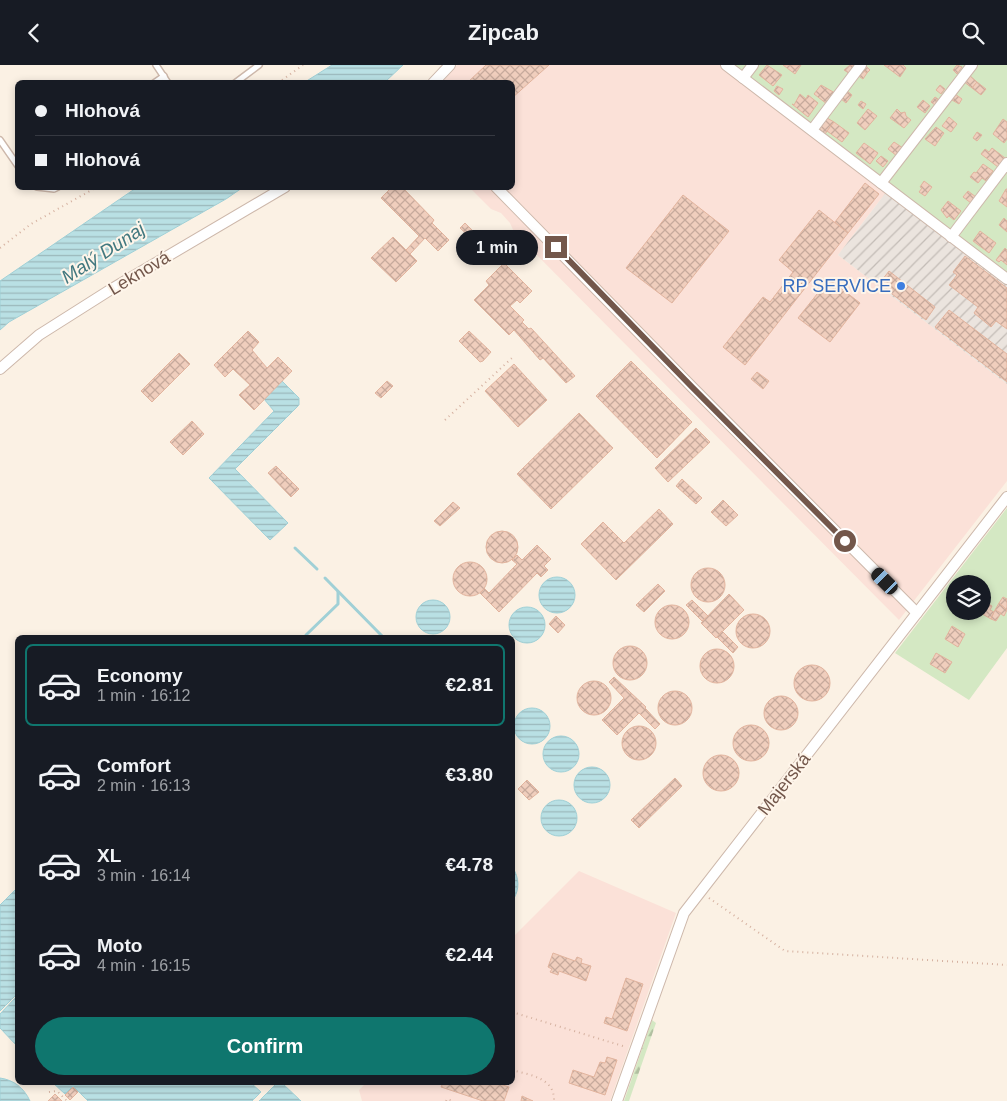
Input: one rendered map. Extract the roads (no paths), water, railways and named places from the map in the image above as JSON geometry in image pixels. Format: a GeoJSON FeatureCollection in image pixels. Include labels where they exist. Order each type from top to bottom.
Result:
{"type":"FeatureCollection","features":[{"type":"Feature","properties":{"kind":"street"},"geometry":{"type":"LineString","coordinates":[[436,80],[450,65]]}},
{"type":"Feature","properties":{"kind":"street"},"geometry":{"type":"LineString","coordinates":[[726,65],[1007,279]]}},
{"type":"Feature","properties":{"kind":"street"},"geometry":{"type":"LineString","coordinates":[[743,78],[753,65]]}},
{"type":"Feature","properties":{"kind":"street"},"geometry":{"type":"LineString","coordinates":[[812,130],[861,65]]}},
{"type":"Feature","properties":{"kind":"street"},"geometry":{"type":"LineString","coordinates":[[881,183],[972,65]]}},
{"type":"Feature","properties":{"kind":"street"},"geometry":{"type":"LineString","coordinates":[[951,237],[1007,163]]}},
{"type":"Feature","properties":{"kind":"street","name":"Leknová"},"geometry":{"type":"LineString","coordinates":[[0,369],[39,335],[110,290],[280,190]]}},
{"type":"Feature","properties":{"kind":"street"},"geometry":{"type":"LineString","coordinates":[[499,190],[917,613]]}},
{"type":"Feature","properties":{"kind":"street","name":"Majerská"},"geometry":{"type":"LineString","coordinates":[[617,1101],[684,913],[1007,497]]}},
{"type":"Feature","properties":{"kind":"lane"},"geometry":{"type":"LineString","coordinates":[[156,65],[166,80]]}},
{"type":"Feature","properties":{"kind":"lane"},"geometry":{"type":"LineString","coordinates":[[239,80],[259,65]]}},
{"type":"Feature","properties":{"kind":"lane"},"geometry":{"type":"LineString","coordinates":[[158,80],[164,76]]}},
{"type":"Feature","properties":{"kind":"lane"},"geometry":{"type":"LineString","coordinates":[[0,140],[15,162]]}},
{"type":"Feature","properties":{"kind":"water"},"geometry":{"type":"Polygon","coordinates":[[[332,65],[403,65],[387,80],[308,80],[332,65]]]}},
{"type":"Feature","properties":{"kind":"water","name":"Malý Dunaj"},"geometry":{"type":"Polygon","coordinates":[[[133,190],[239,190],[9,322],[0,330],[0,281],[133,190]]]}},
{"type":"Feature","properties":{"kind":"water"},"geometry":{"type":"Polygon","coordinates":[[[282,381],[299,398],[299,405],[235,469],[288,523],[270,540],[209,478],[274,411],[264,399],[282,381]]]}},
{"type":"Feature","properties":{"kind":"water"},"geometry":{"type":"Polygon","coordinates":[[[557,577],[564,578],[570,582],[574,588],[574,602],[570,608],[564,612],[557,613],[550,612],[544,608],[540,602],[539,595],[540,588],[544,582],[550,578],[557,577]]]}},
{"type":"Feature","properties":{"kind":"water"},"geometry":{"type":"Polygon","coordinates":[[[433,600],[445,605],[450,617],[445,629],[433,634],[421,629],[416,617],[421,605],[433,600]]]}},
{"type":"Feature","properties":{"kind":"water"},"geometry":{"type":"Polygon","coordinates":[[[520,608],[534,608],[544,618],[544,632],[534,642],[520,642],[510,632],[510,618],[520,608]]]}},
{"type":"Feature","properties":{"kind":"water"},"geometry":{"type":"Polygon","coordinates":[[[525,709],[539,709],[549,719],[549,733],[539,743],[525,743],[515,733],[515,719],[525,709]]]}},
{"type":"Feature","properties":{"kind":"water"},"geometry":{"type":"Polygon","coordinates":[[[561,736],[568,737],[574,741],[578,747],[578,761],[574,767],[568,771],[561,772],[554,771],[548,767],[544,761],[543,754],[544,747],[548,741],[554,737],[561,736]]]}},
{"type":"Feature","properties":{"kind":"water"},"geometry":{"type":"Polygon","coordinates":[[[592,767],[599,768],[605,772],[609,778],[609,792],[605,798],[599,802],[592,803],[585,802],[579,798],[575,792],[574,785],[575,778],[579,772],[585,768],[592,767]]]}},
{"type":"Feature","properties":{"kind":"water"},"geometry":{"type":"Polygon","coordinates":[[[559,800],[566,801],[572,805],[576,811],[576,825],[572,831],[566,835],[559,836],[552,835],[546,831],[542,825],[541,818],[542,811],[546,805],[552,801],[559,800]]]}},
{"type":"Feature","properties":{"kind":"water"},"geometry":{"type":"Polygon","coordinates":[[[515,872],[518,884],[515,896],[515,872]]]}},
{"type":"Feature","properties":{"kind":"water"},"geometry":{"type":"Polygon","coordinates":[[[15,890],[15,996],[0,1011],[0,905],[15,890]]]}},
{"type":"Feature","properties":{"kind":"water"},"geometry":{"type":"Polygon","coordinates":[[[15,998],[15,1044],[0,1028],[0,1014],[15,998]]]}},
{"type":"Feature","properties":{"kind":"water"},"geometry":{"type":"Polygon","coordinates":[[[0,1078],[18,1085],[30,1101],[0,1101],[0,1078]]]}},
{"type":"Feature","properties":{"kind":"water"},"geometry":{"type":"Polygon","coordinates":[[[55,1085],[253,1085],[261,1092],[252,1101],[88,1101],[73,1086],[65,1094],[55,1085]]]}},
{"type":"Feature","properties":{"kind":"water"},"geometry":{"type":"Polygon","coordinates":[[[275,1085],[284,1085],[301,1101],[259,1101],[275,1085]]]}},
{"type":"Feature","properties":{"kind":"waterway"},"geometry":{"type":"LineString","coordinates":[[295,548],[317,569]]}},
{"type":"Feature","properties":{"kind":"waterway"},"geometry":{"type":"LineString","coordinates":[[325,578],[381,635]]}},
{"type":"Feature","properties":{"kind":"waterway"},"geometry":{"type":"LineString","coordinates":[[306,635],[338,604],[338,592]]}},
{"type":"Feature","properties":{"kind":"place","name":"RP SERVICE"},"geometry":{"type":"Point","coordinates":[901,286]}}]}
